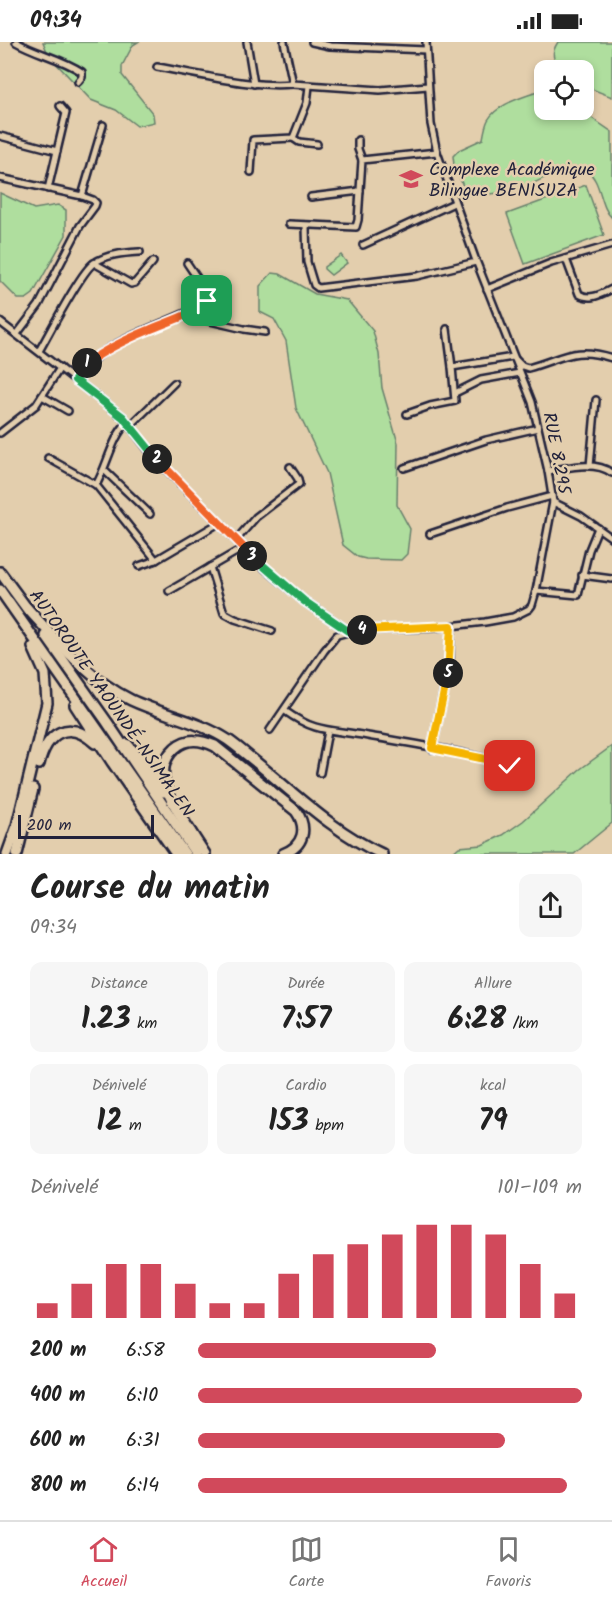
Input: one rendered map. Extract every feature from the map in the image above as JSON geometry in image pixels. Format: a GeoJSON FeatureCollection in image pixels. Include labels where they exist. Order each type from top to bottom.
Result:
{"type":"FeatureCollection","features":[{"type":"Feature","properties":{"kind":"highway","name":"AUTOROUTE YAOUNDÉ-NSIMALEN"},"geometry":{"type":"LineString","coordinates":[[0,572],[107,722],[196,854]]}},
{"type":"Feature","properties":{"kind":"highway","name":"AUTOROUTE YAOUNDÉ-NSIMALEN"},"geometry":{"type":"LineString","coordinates":[[0,590],[185,854]]}},
{"type":"Feature","properties":{"kind":"highway"},"geometry":{"type":"LineString","coordinates":[[7,854],[17,826],[45,718],[47,690],[39,657],[9,603]]}},
{"type":"Feature","properties":{"kind":"highway"},"geometry":{"type":"LineString","coordinates":[[26,607],[97,679],[131,700],[198,724],[229,740],[330,823],[382,854]]}},
{"type":"Feature","properties":{"kind":"highway"},"geometry":{"type":"LineString","coordinates":[[57,672],[82,718],[176,854]]}},
{"type":"Feature","properties":{"kind":"highway"},"geometry":{"type":"LineString","coordinates":[[107,722],[141,760],[206,854]]}},
{"type":"Feature","properties":{"kind":"highway"},"geometry":{"type":"LineString","coordinates":[[17,854],[40,758],[50,739],[56,733],[65,730],[81,733],[96,744],[112,762]]}},
{"type":"Feature","properties":{"kind":"highway"},"geometry":{"type":"LineString","coordinates":[[193,836],[167,791],[162,776],[166,760],[178,746],[188,741],[200,740],[215,746],[296,811],[302,819],[303,836],[297,845],[283,854]]}},
{"type":"Feature","properties":{"kind":"street"},"geometry":{"type":"LineString","coordinates":[[16,42],[46,53],[81,72],[82,77],[78,82]]}},
{"type":"Feature","properties":{"kind":"street"},"geometry":{"type":"LineString","coordinates":[[247,42],[254,84]]}},
{"type":"Feature","properties":{"kind":"street"},"geometry":{"type":"LineString","coordinates":[[284,42],[293,84]]}},
{"type":"Feature","properties":{"kind":"street"},"geometry":{"type":"LineString","coordinates":[[312,42],[330,46],[426,50]]}},
{"type":"Feature","properties":{"kind":"street","name":"RUE 8.295"},"geometry":{"type":"LineString","coordinates":[[348,631],[451,626],[485,622],[521,614],[532,605],[536,591],[552,499],[532,402],[476,262],[436,152],[431,124],[426,42]]}},
{"type":"Feature","properties":{"kind":"street"},"geometry":{"type":"LineString","coordinates":[[157,67],[273,86],[293,84],[380,90],[428,87]]}},
{"type":"Feature","properties":{"kind":"street"},"geometry":{"type":"LineString","coordinates":[[293,138],[307,103],[309,86]]}},
{"type":"Feature","properties":{"kind":"street"},"geometry":{"type":"LineString","coordinates":[[48,189],[66,113],[60,106]]}},
{"type":"Feature","properties":{"kind":"street"},"geometry":{"type":"LineString","coordinates":[[82,196],[103,125]]}},
{"type":"Feature","properties":{"kind":"street"},"geometry":{"type":"LineString","coordinates":[[0,136],[57,151]]}},
{"type":"Feature","properties":{"kind":"street"},"geometry":{"type":"LineString","coordinates":[[251,172],[253,140],[293,138],[317,144]]}},
{"type":"Feature","properties":{"kind":"street"},"geometry":{"type":"LineString","coordinates":[[289,224],[356,227],[362,160],[358,140]]}},
{"type":"Feature","properties":{"kind":"street"},"geometry":{"type":"LineString","coordinates":[[362,160],[436,152]]}},
{"type":"Feature","properties":{"kind":"street"},"geometry":{"type":"LineString","coordinates":[[0,178],[82,196],[96,203],[80,226],[39,305],[18,334]]}},
{"type":"Feature","properties":{"kind":"street"},"geometry":{"type":"LineString","coordinates":[[311,197],[360,192]]}},
{"type":"Feature","properties":{"kind":"street"},"geometry":{"type":"LineString","coordinates":[[363,245],[454,203]]}},
{"type":"Feature","properties":{"kind":"street"},"geometry":{"type":"LineString","coordinates":[[306,226],[307,262],[314,285],[318,288],[417,276],[476,262]]}},
{"type":"Feature","properties":{"kind":"street"},"geometry":{"type":"LineString","coordinates":[[487,289],[566,259],[612,245]]}},
{"type":"Feature","properties":{"kind":"street"},"geometry":{"type":"LineString","coordinates":[[39,351],[80,279],[93,263],[120,254],[140,252]]}},
{"type":"Feature","properties":{"kind":"street"},"geometry":{"type":"LineString","coordinates":[[566,259],[577,291],[583,297],[594,297],[612,289]]}},
{"type":"Feature","properties":{"kind":"street"},"geometry":{"type":"LineString","coordinates":[[93,263],[126,283],[132,284],[153,262]]}},
{"type":"Feature","properties":{"kind":"street"},"geometry":{"type":"LineString","coordinates":[[75,380],[87,363],[102,352],[203,305],[208,296],[187,263]]}},
{"type":"Feature","properties":{"kind":"street"},"geometry":{"type":"LineString","coordinates":[[183,315],[264,332]]}},
{"type":"Feature","properties":{"kind":"street"},"geometry":{"type":"LineString","coordinates":[[0,322],[100,398],[129,424],[153,456],[262,566],[304,601],[348,631],[333,639],[270,730]]}},
{"type":"Feature","properties":{"kind":"street"},"geometry":{"type":"LineString","coordinates":[[407,414],[455,401],[447,329]]}},
{"type":"Feature","properties":{"kind":"street"},"geometry":{"type":"LineString","coordinates":[[452,367],[513,357],[522,366],[528,368],[577,352],[589,352],[612,358]]}},
{"type":"Feature","properties":{"kind":"street"},"geometry":{"type":"LineString","coordinates":[[0,433],[36,405],[60,368]]}},
{"type":"Feature","properties":{"kind":"street"},"geometry":{"type":"LineString","coordinates":[[455,393],[481,380],[520,373]]}},
{"type":"Feature","properties":{"kind":"street"},"geometry":{"type":"LineString","coordinates":[[96,485],[105,471],[118,434],[174,383]]}},
{"type":"Feature","properties":{"kind":"street"},"geometry":{"type":"LineString","coordinates":[[42,396],[68,411]]}},
{"type":"Feature","properties":{"kind":"street"},"geometry":{"type":"LineString","coordinates":[[590,466],[597,400]]}},
{"type":"Feature","properties":{"kind":"street"},"geometry":{"type":"LineString","coordinates":[[404,468],[486,440],[538,428]]}},
{"type":"Feature","properties":{"kind":"street"},"geometry":{"type":"LineString","coordinates":[[48,458],[96,485],[156,560]]}},
{"type":"Feature","properties":{"kind":"street"},"geometry":{"type":"LineString","coordinates":[[548,471],[590,466],[609,468],[612,473]]}},
{"type":"Feature","properties":{"kind":"street"},"geometry":{"type":"LineString","coordinates":[[236,540],[263,511],[298,484],[298,479],[290,467]]}},
{"type":"Feature","properties":{"kind":"street"},"geometry":{"type":"LineString","coordinates":[[105,471],[150,514]]}},
{"type":"Feature","properties":{"kind":"street"},"geometry":{"type":"LineString","coordinates":[[430,534],[507,508],[552,499],[612,538]]}},
{"type":"Feature","properties":{"kind":"street"},"geometry":{"type":"LineString","coordinates":[[139,566],[156,560],[219,523]]}},
{"type":"Feature","properties":{"kind":"street"},"geometry":{"type":"LineString","coordinates":[[536,591],[576,596],[580,592],[589,550],[598,528]]}},
{"type":"Feature","properties":{"kind":"street"},"geometry":{"type":"LineString","coordinates":[[169,591],[243,548]]}},
{"type":"Feature","properties":{"kind":"street"},"geometry":{"type":"LineString","coordinates":[[210,567],[224,613],[272,631]]}},
{"type":"Feature","properties":{"kind":"street"},"geometry":{"type":"LineString","coordinates":[[582,575],[612,579]]}},
{"type":"Feature","properties":{"kind":"street"},"geometry":{"type":"LineString","coordinates":[[432,748],[450,661],[451,626]]}},
{"type":"Feature","properties":{"kind":"street"},"geometry":{"type":"LineString","coordinates":[[285,711],[303,723],[328,731],[366,735],[510,766]]}},
{"type":"Feature","properties":{"kind":"street"},"geometry":{"type":"LineString","coordinates":[[320,773],[328,731]]}},
{"type":"Feature","properties":{"kind":"green space"},"geometry":{"type":"Polygon","coordinates":[[[43,42],[138,42],[133,45],[122,66],[122,75],[153,114],[154,122],[137,126],[116,110],[91,100],[49,56],[43,42]]]}},
{"type":"Feature","properties":{"kind":"green space"},"geometry":{"type":"Polygon","coordinates":[[[558,42],[612,42],[612,97],[594,90],[594,60],[555,60],[554,50],[558,42]]]}},
{"type":"Feature","properties":{"kind":"green space"},"geometry":{"type":"Polygon","coordinates":[[[534,93],[534,120],[594,120],[612,132],[612,218],[605,207],[595,180],[591,174],[579,167],[554,173],[514,190],[488,195],[467,195],[454,165],[453,156],[459,150],[483,139],[485,127],[492,114],[510,102],[534,93]]]}},
{"type":"Feature","properties":{"kind":"green space"},"geometry":{"type":"Polygon","coordinates":[[[586,185],[604,235],[525,264],[507,214],[586,185]]]}},
{"type":"Feature","properties":{"kind":"green space"},"geometry":{"type":"Polygon","coordinates":[[[0,193],[34,209],[58,205],[66,210],[66,235],[33,294],[26,299],[18,299],[0,281],[0,193]]]}},
{"type":"Feature","properties":{"kind":"green space"},"geometry":{"type":"Polygon","coordinates":[[[341,255],[347,263],[331,275],[324,267],[341,255]]]}},
{"type":"Feature","properties":{"kind":"green space"},"geometry":{"type":"Polygon","coordinates":[[[272,273],[280,274],[315,294],[347,300],[373,331],[379,354],[382,388],[398,443],[397,505],[410,529],[407,554],[401,560],[358,557],[343,545],[327,473],[296,408],[286,341],[274,319],[260,312],[260,286],[272,273]]]}},
{"type":"Feature","properties":{"kind":"green space"},"geometry":{"type":"Polygon","coordinates":[[[612,746],[612,823],[574,854],[451,854],[459,847],[482,845],[503,835],[523,821],[579,770],[612,746]]]}},
{"type":"Feature","properties":{"kind":"place","name":"Complexe Académique Bilingue BENISUZA"},"geometry":{"type":"Point","coordinates":[411,179]}},
{"type":"Feature","properties":{"kind":"route"},"geometry":{"type":"LineString","coordinates":[[207,301],[183,315],[102,352],[87,363],[75,380],[123,417],[153,456],[262,566],[304,601],[348,631],[451,626],[450,661],[432,748],[510,766]]}}]}
